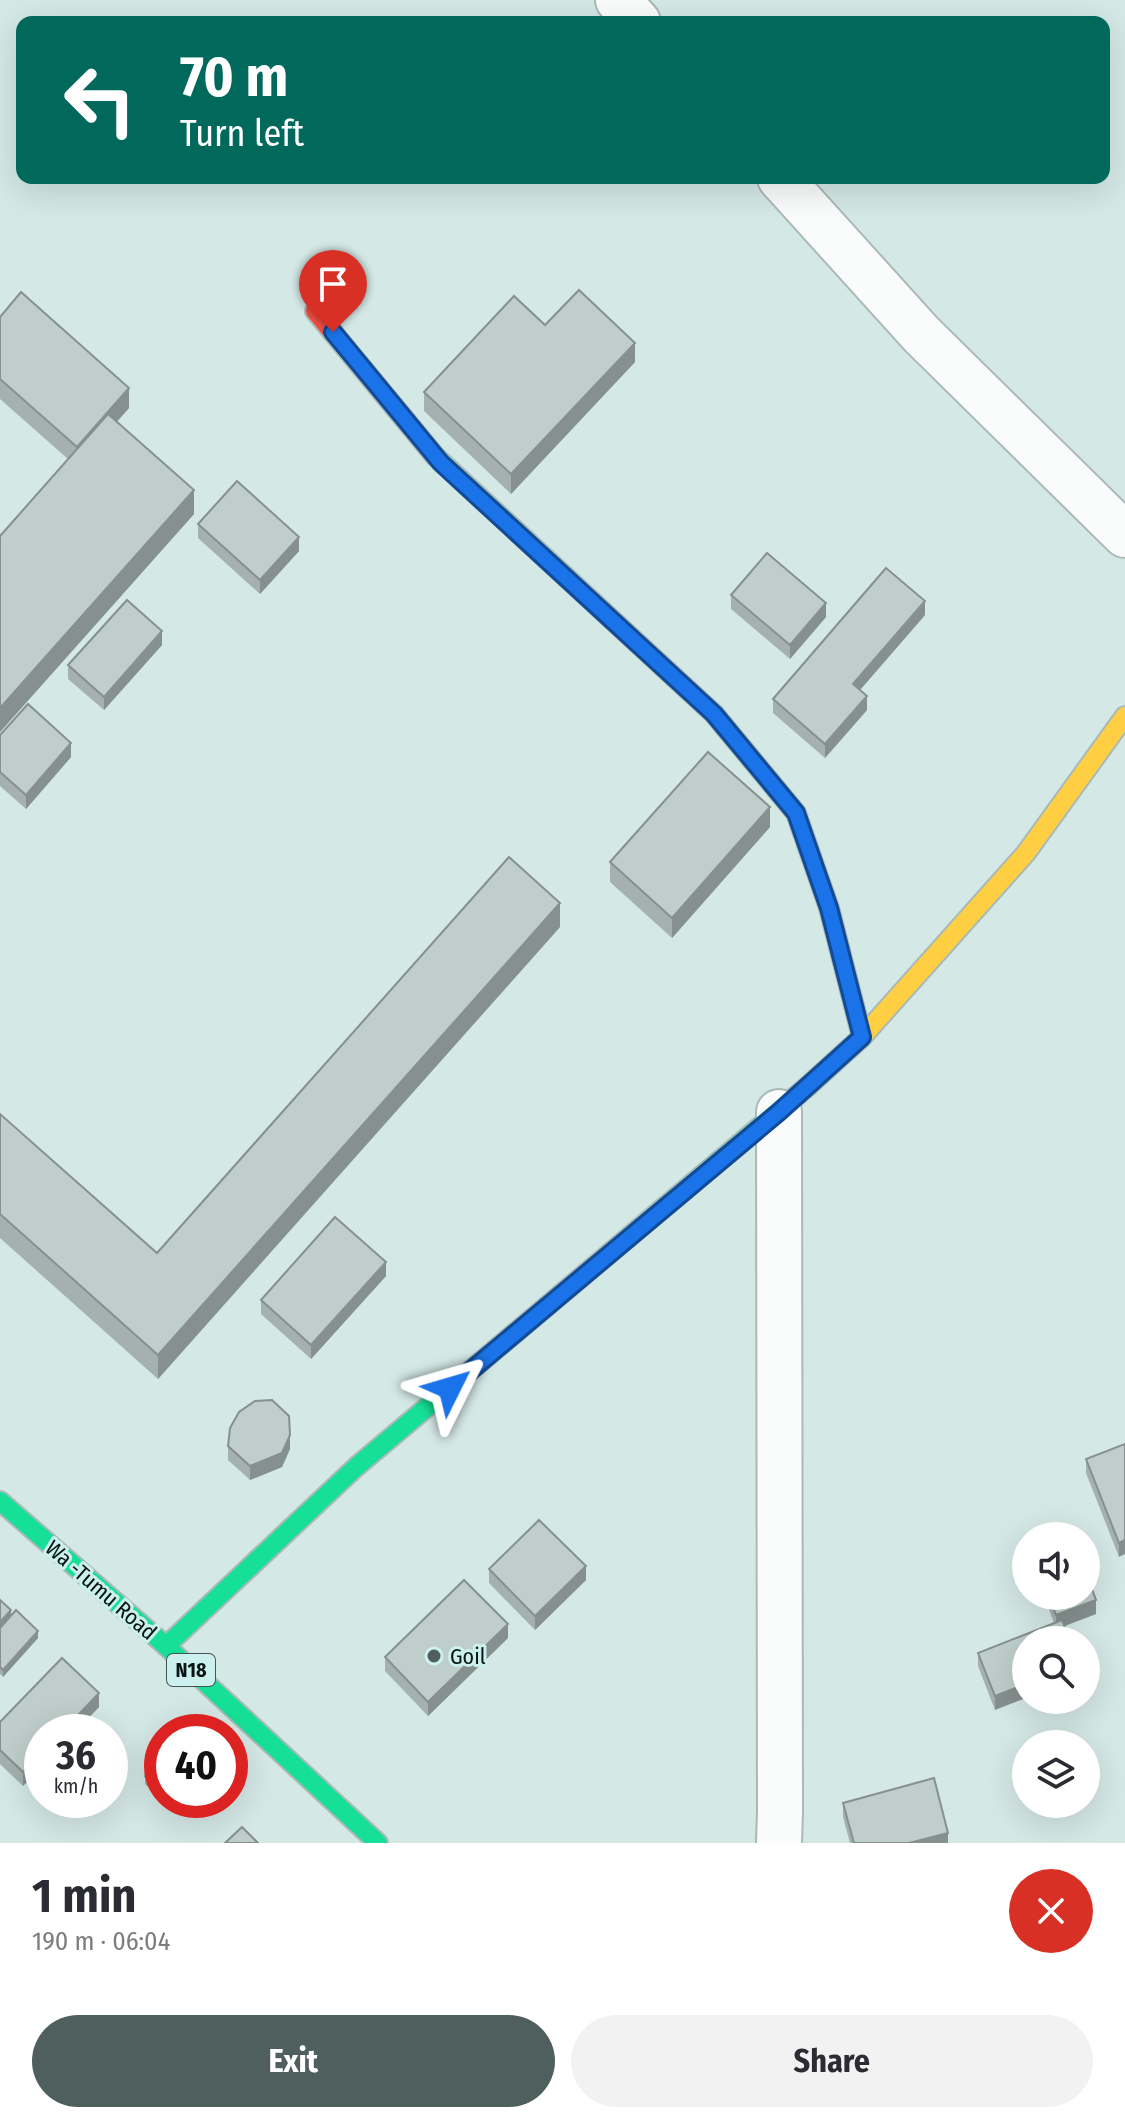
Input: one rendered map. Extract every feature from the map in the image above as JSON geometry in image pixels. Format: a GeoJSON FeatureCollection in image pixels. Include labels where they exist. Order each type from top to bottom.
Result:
{"type":"FeatureCollection","features":[{"type":"Feature","properties":{"kind":"main road"},"geometry":{"type":"LineString","coordinates":[[315,311],[441,463],[714,714],[796,813],[829,908],[862,1037]]}},
{"type":"Feature","properties":{"kind":"main road"},"geometry":{"type":"LineString","coordinates":[[166,1646],[356,1467],[779,1112],[862,1037],[1026,853],[1125,716]]}},
{"type":"Feature","properties":{"kind":"main road","name":"Wa -Tumu Road"},"geometry":{"type":"LineString","coordinates":[[0,1501],[166,1646],[378,1843]]}},
{"type":"Feature","properties":{"kind":"street"},"geometry":{"type":"LineString","coordinates":[[618,0],[633,16]]}},
{"type":"Feature","properties":{"kind":"street"},"geometry":{"type":"LineString","coordinates":[[785,184],[921,334],[1125,535]]}},
{"type":"Feature","properties":{"kind":"street"},"geometry":{"type":"LineString","coordinates":[[779,1112],[779,1843]]}},
{"type":"Feature","properties":{"kind":"building"},"geometry":{"type":"Polygon","coordinates":[[[579,290],[635,343],[511,474],[424,392],[514,296],[545,325],[579,290]]]}},
{"type":"Feature","properties":{"kind":"building"},"geometry":{"type":"Polygon","coordinates":[[[21,292],[129,388],[77,447],[0,379],[0,317],[21,292]]]}},
{"type":"Feature","properties":{"kind":"building"},"geometry":{"type":"Polygon","coordinates":[[[108,414],[194,490],[0,708],[0,536],[108,414]]]}},
{"type":"Feature","properties":{"kind":"building"},"geometry":{"type":"Polygon","coordinates":[[[237,481],[299,537],[260,580],[198,524],[237,481]]]}},
{"type":"Feature","properties":{"kind":"building"},"geometry":{"type":"Polygon","coordinates":[[[767,553],[826,603],[790,645],[731,595],[767,553]]]}},
{"type":"Feature","properties":{"kind":"building"},"geometry":{"type":"Polygon","coordinates":[[[886,568],[925,601],[853,684],[867,696],[825,744],[773,699],[886,568]]]}},
{"type":"Feature","properties":{"kind":"building"},"geometry":{"type":"Polygon","coordinates":[[[127,600],[162,631],[104,697],[68,665],[127,600]]]}},
{"type":"Feature","properties":{"kind":"building"},"geometry":{"type":"Polygon","coordinates":[[[28,704],[71,743],[26,795],[0,772],[0,735],[28,704]]]}},
{"type":"Feature","properties":{"kind":"building"},"geometry":{"type":"Polygon","coordinates":[[[708,752],[770,807],[672,918],[610,862],[708,752]]]}},
{"type":"Feature","properties":{"kind":"building"},"geometry":{"type":"Polygon","coordinates":[[[509,857],[560,903],[158,1355],[0,1214],[0,1114],[157,1253],[509,857]]]}},
{"type":"Feature","properties":{"kind":"building"},"geometry":{"type":"Polygon","coordinates":[[[335,1217],[386,1262],[311,1345],[261,1300],[335,1217]]]}},
{"type":"Feature","properties":{"kind":"building"},"geometry":{"type":"Polygon","coordinates":[[[272,1400],[289,1416],[290,1435],[282,1453],[250,1466],[228,1446],[230,1428],[239,1412],[255,1401],[272,1400]]]}},
{"type":"Feature","properties":{"kind":"building"},"geometry":{"type":"Polygon","coordinates":[[[1125,1444],[1125,1540],[1119,1543],[1086,1459],[1125,1444]]]}},
{"type":"Feature","properties":{"kind":"building"},"geometry":{"type":"Polygon","coordinates":[[[539,1520],[586,1566],[535,1616],[489,1569],[539,1520]]]}},
{"type":"Feature","properties":{"kind":"building"},"geometry":{"type":"Polygon","coordinates":[[[464,1580],[508,1624],[428,1702],[385,1657],[464,1580]]]}},
{"type":"Feature","properties":{"kind":"building"},"geometry":{"type":"Polygon","coordinates":[[[0,1600],[11,1610],[0,1622],[0,1600]]]}},
{"type":"Feature","properties":{"kind":"building"},"geometry":{"type":"Polygon","coordinates":[[[16,1610],[38,1631],[3,1670],[0,1667],[0,1628],[16,1610]]]}},
{"type":"Feature","properties":{"kind":"building"},"geometry":{"type":"Polygon","coordinates":[[[1062,1620],[1064,1626],[1047,1626],[1062,1620]]]}},
{"type":"Feature","properties":{"kind":"building"},"geometry":{"type":"Polygon","coordinates":[[[1012,1640],[1012,1689],[995,1696],[978,1653],[1012,1640]]]}},
{"type":"Feature","properties":{"kind":"building"},"geometry":{"type":"Polygon","coordinates":[[[62,1658],[99,1693],[79,1714],[24,1714],[23,1772],[0,1750],[0,1722],[62,1658]]]}},
{"type":"Feature","properties":{"kind":"building"},"geometry":{"type":"Polygon","coordinates":[[[934,1778],[948,1833],[909,1843],[854,1843],[843,1803],[934,1778]]]}},
{"type":"Feature","properties":{"kind":"building"},"geometry":{"type":"Polygon","coordinates":[[[242,1827],[258,1843],[225,1843],[242,1827]]]}},
{"type":"Feature","properties":{"kind":"traffic: fast"},"geometry":{"type":"LineString","coordinates":[[435,456],[714,714],[796,813],[829,908],[862,1037]]}},
{"type":"Feature","properties":{"kind":"traffic: fast"},"geometry":{"type":"LineString","coordinates":[[166,1646],[356,1467],[808,1086]]}},
{"type":"Feature","properties":{"kind":"traffic: fast"},"geometry":{"type":"LineString","coordinates":[[0,1501],[166,1646],[378,1843]]}},
{"type":"Feature","properties":{"kind":"traffic: slow"},"geometry":{"type":"LineString","coordinates":[[808,1086],[862,1037],[1026,853],[1125,716]]}},
{"type":"Feature","properties":{"kind":"traffic: jam"},"geometry":{"type":"LineString","coordinates":[[315,311],[435,456]]}},
{"type":"Feature","properties":{"kind":"place","name":"Goil"},"geometry":{"type":"Point","coordinates":[434,1656]}},
{"type":"Feature","properties":{"kind":"route"},"geometry":{"type":"LineString","coordinates":[[333,332],[441,463],[714,714],[796,813],[829,908],[862,1037],[779,1112],[450,1388]]}}]}
